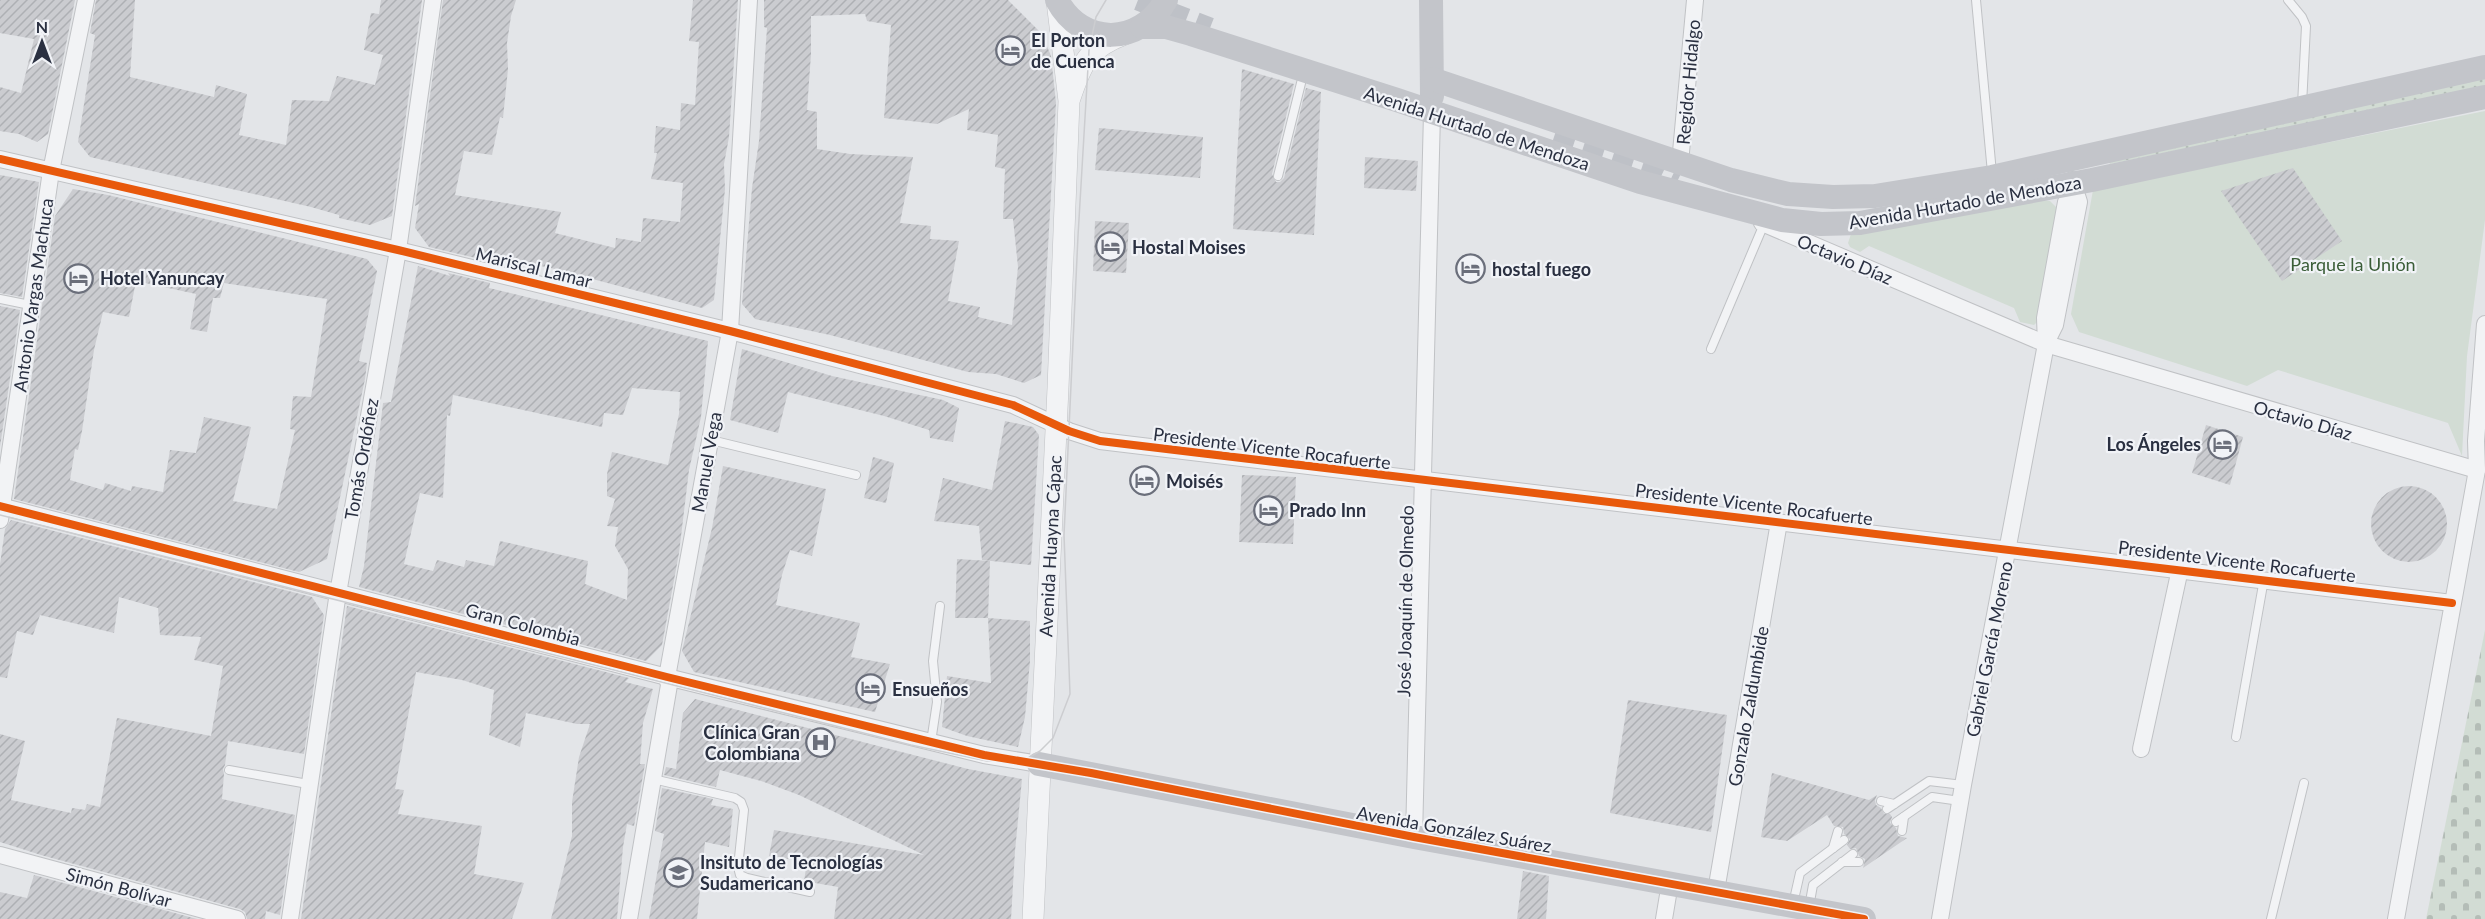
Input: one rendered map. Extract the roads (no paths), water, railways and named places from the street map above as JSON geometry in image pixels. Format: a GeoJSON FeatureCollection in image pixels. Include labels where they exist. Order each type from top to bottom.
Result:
{"type":"FeatureCollection","features":[{"type":"Feature","properties":{"kind":"main road"},"geometry":{"type":"LineString","coordinates":[[1135,30],[1156,15],[1166,0]]}},
{"type":"Feature","properties":{"kind":"main road","name":"José Joaquín de Olmedo"},"geometry":{"type":"LineString","coordinates":[[1431,0],[1432,113]]}},
{"type":"Feature","properties":{"kind":"main road","name":"Avenida Hurtado de Mendoza"},"geometry":{"type":"LineString","coordinates":[[1057,1],[1070,18],[1087,30],[1100,34],[1166,27],[1640,182],[1782,220],[1821,224],[1860,223],[2070,172],[2302,108],[2485,67]]}},
{"type":"Feature","properties":{"kind":"main road","name":"Avenida Hurtado de Mendoza"},"geometry":{"type":"LineString","coordinates":[[1432,79],[1731,180],[1788,194],[1833,197],[1875,196],[1992,177],[2070,172],[2485,97]]}},
{"type":"Feature","properties":{"kind":"main road","name":"Avenida González Suárez"},"geometry":{"type":"LineString","coordinates":[[1039,764],[1414,837],[1864,919]]}},
{"type":"Feature","properties":{"kind":"street","name":"Antonio Vargas Machuca"},"geometry":{"type":"LineString","coordinates":[[1,511],[51,171],[86,0]]}},
{"type":"Feature","properties":{"kind":"street","name":"Tomás Ordóñez"},"geometry":{"type":"LineString","coordinates":[[290,919],[338,591],[398,250],[433,0]]}},
{"type":"Feature","properties":{"kind":"street","name":"Manuel Vega"},"geometry":{"type":"LineString","coordinates":[[629,919],[669,685],[667,677],[730,331],[749,0]]}},
{"type":"Feature","properties":{"kind":"street","name":"Regidor Hidalgo"},"geometry":{"type":"LineString","coordinates":[[1680,163],[1695,0]]}},
{"type":"Feature","properties":{"kind":"street"},"geometry":{"type":"LineString","coordinates":[[1057,1],[1069,101]]}},
{"type":"Feature","properties":{"kind":"street"},"geometry":{"type":"LineString","coordinates":[[1069,101],[1079,72],[1093,50],[1110,39],[1135,30]]}},
{"type":"Feature","properties":{"kind":"street","name":"Avenida Huayna Cápac"},"geometry":{"type":"LineString","coordinates":[[1033,919],[1069,101]]}},
{"type":"Feature","properties":{"kind":"street","name":"José Joaquín de Olmedo"},"geometry":{"type":"LineString","coordinates":[[1414,837],[1432,113]]}},
{"type":"Feature","properties":{"kind":"street","name":"Mariscal Lamar"},"geometry":{"type":"LineString","coordinates":[[0,159],[398,250],[730,331],[1013,405],[1056,424]]}},
{"type":"Feature","properties":{"kind":"street","name":"Gabriel García Moreno"},"geometry":{"type":"LineString","coordinates":[[1940,919],[1961,793],[2046,344],[2055,325],[2079,202],[2070,172]]}},
{"type":"Feature","properties":{"kind":"street","name":"Octavio Díaz"},"geometry":{"type":"LineString","coordinates":[[1706,200],[2046,344],[2477,470]]}},
{"type":"Feature","properties":{"kind":"street"},"geometry":{"type":"LineString","coordinates":[[2396,919],[2477,470],[2476,441],[2485,324]]}},
{"type":"Feature","properties":{"kind":"street","name":"Presidente Vicente Rocafuerte"},"geometry":{"type":"LineString","coordinates":[[1056,424],[1100,441],[1423,482],[2180,569],[2452,603]]}},
{"type":"Feature","properties":{"kind":"street","name":"Gran Colombia"},"geometry":{"type":"LineString","coordinates":[[1,511],[338,591],[667,677],[984,755],[1039,764]]}},
{"type":"Feature","properties":{"kind":"street","name":"Gonzalo Zaldumbide"},"geometry":{"type":"LineString","coordinates":[[1716,891],[1779,522]]}},
{"type":"Feature","properties":{"kind":"street"},"geometry":{"type":"LineString","coordinates":[[2141,749],[2180,569]]}},
{"type":"Feature","properties":{"kind":"street","name":"Simón Bolívar"},"geometry":{"type":"LineString","coordinates":[[0,855],[237,919]]}},
{"type":"Feature","properties":{"kind":"street"},"geometry":{"type":"LineString","coordinates":[[1664,919],[1670,883]]}},
{"type":"Feature","properties":{"kind":"lane"},"geometry":{"type":"LineString","coordinates":[[1976,0],[1992,177]]}},
{"type":"Feature","properties":{"kind":"lane"},"geometry":{"type":"LineString","coordinates":[[2288,0],[2302,17],[2306,26],[2302,108]]}},
{"type":"Feature","properties":{"kind":"lane"},"geometry":{"type":"LineString","coordinates":[[1278,176],[1305,71]]}},
{"type":"Feature","properties":{"kind":"lane"},"geometry":{"type":"LineString","coordinates":[[1711,349],[1764,224]]}},
{"type":"Feature","properties":{"kind":"lane"},"geometry":{"type":"LineString","coordinates":[[0,299],[30,304]]}},
{"type":"Feature","properties":{"kind":"lane"},"geometry":{"type":"LineString","coordinates":[[711,440],[856,475]]}},
{"type":"Feature","properties":{"kind":"lane"},"geometry":{"type":"LineString","coordinates":[[2236,737],[2264,579]]}},
{"type":"Feature","properties":{"kind":"lane"},"geometry":{"type":"LineString","coordinates":[[931,742],[937,702],[933,661],[940,606]]}},
{"type":"Feature","properties":{"kind":"lane"},"geometry":{"type":"LineString","coordinates":[[229,770],[308,784]]}},
{"type":"Feature","properties":{"kind":"lane"},"geometry":{"type":"LineString","coordinates":[[653,779],[735,798],[741,802],[744,810],[738,867],[740,875],[810,892]]}},
{"type":"Feature","properties":{"kind":"lane"},"geometry":{"type":"LineString","coordinates":[[1881,801],[1890,807],[1929,781],[1961,793]]}},
{"type":"Feature","properties":{"kind":"lane"},"geometry":{"type":"LineString","coordinates":[[2271,919],[2304,783]]}},
{"type":"Feature","properties":{"kind":"lane"},"geometry":{"type":"LineString","coordinates":[[1896,822],[1932,797],[1961,793]]}},
{"type":"Feature","properties":{"kind":"lane"},"geometry":{"type":"LineString","coordinates":[[1902,831],[1904,817]]}},
{"type":"Feature","properties":{"kind":"lane"},"geometry":{"type":"LineString","coordinates":[[1833,848],[1838,831]]}},
{"type":"Feature","properties":{"kind":"lane"},"geometry":{"type":"LineString","coordinates":[[1801,906],[1800,873],[1844,840]]}},
{"type":"Feature","properties":{"kind":"lane"},"geometry":{"type":"LineString","coordinates":[[1801,906],[1813,885],[1853,854]]}},
{"type":"Feature","properties":{"kind":"lane"},"geometry":{"type":"LineString","coordinates":[[1841,862],[1859,862]]}},
{"type":"Feature","properties":{"kind":"tunnel"},"geometry":{"type":"LineString","coordinates":[[1138,0],[1210,28]]}},
{"type":"Feature","properties":{"kind":"tunnel"},"geometry":{"type":"LineString","coordinates":[[1553,140],[1653,173],[1676,184]]}},
{"type":"Feature","properties":{"kind":"tram line"},"geometry":{"type":"LineString","coordinates":[[0,515],[911,745],[987,761],[1021,762],[1040,751],[1053,738],[1070,694],[1064,535],[1078,236],[1089,50],[1096,17],[1106,0]]}},
{"type":"Feature","properties":{"kind":"place","name":"El Porton de Cuenca"},"geometry":{"type":"Point","coordinates":[1010,50]}},
{"type":"Feature","properties":{"kind":"place","name":"Hostal Moises"},"geometry":{"type":"Point","coordinates":[1111,247]}},
{"type":"Feature","properties":{"kind":"place","name":"hostal fuego"},"geometry":{"type":"Point","coordinates":[1471,269]}},
{"type":"Feature","properties":{"kind":"place","name":"Hotel Yanuncay"},"geometry":{"type":"Point","coordinates":[79,278]}},
{"type":"Feature","properties":{"kind":"place","name":"Los Ángeles"},"geometry":{"type":"Point","coordinates":[2222,444]}},
{"type":"Feature","properties":{"kind":"place","name":"Moisés"},"geometry":{"type":"Point","coordinates":[1145,481]}},
{"type":"Feature","properties":{"kind":"place","name":"Prado Inn"},"geometry":{"type":"Point","coordinates":[1268,510]}},
{"type":"Feature","properties":{"kind":"place","name":"Ensueños"},"geometry":{"type":"Point","coordinates":[871,689]}},
{"type":"Feature","properties":{"kind":"place","name":"Clínica Gran Colombiana"},"geometry":{"type":"Point","coordinates":[821,742]}},
{"type":"Feature","properties":{"kind":"place","name":"Insituto de Tecnologías Sudamericano"},"geometry":{"type":"Point","coordinates":[679,872]}},
{"type":"Feature","properties":{"kind":"park label","name":"Parque la Unión"},"geometry":{"type":"Point","coordinates":[2353,264]}}]}
